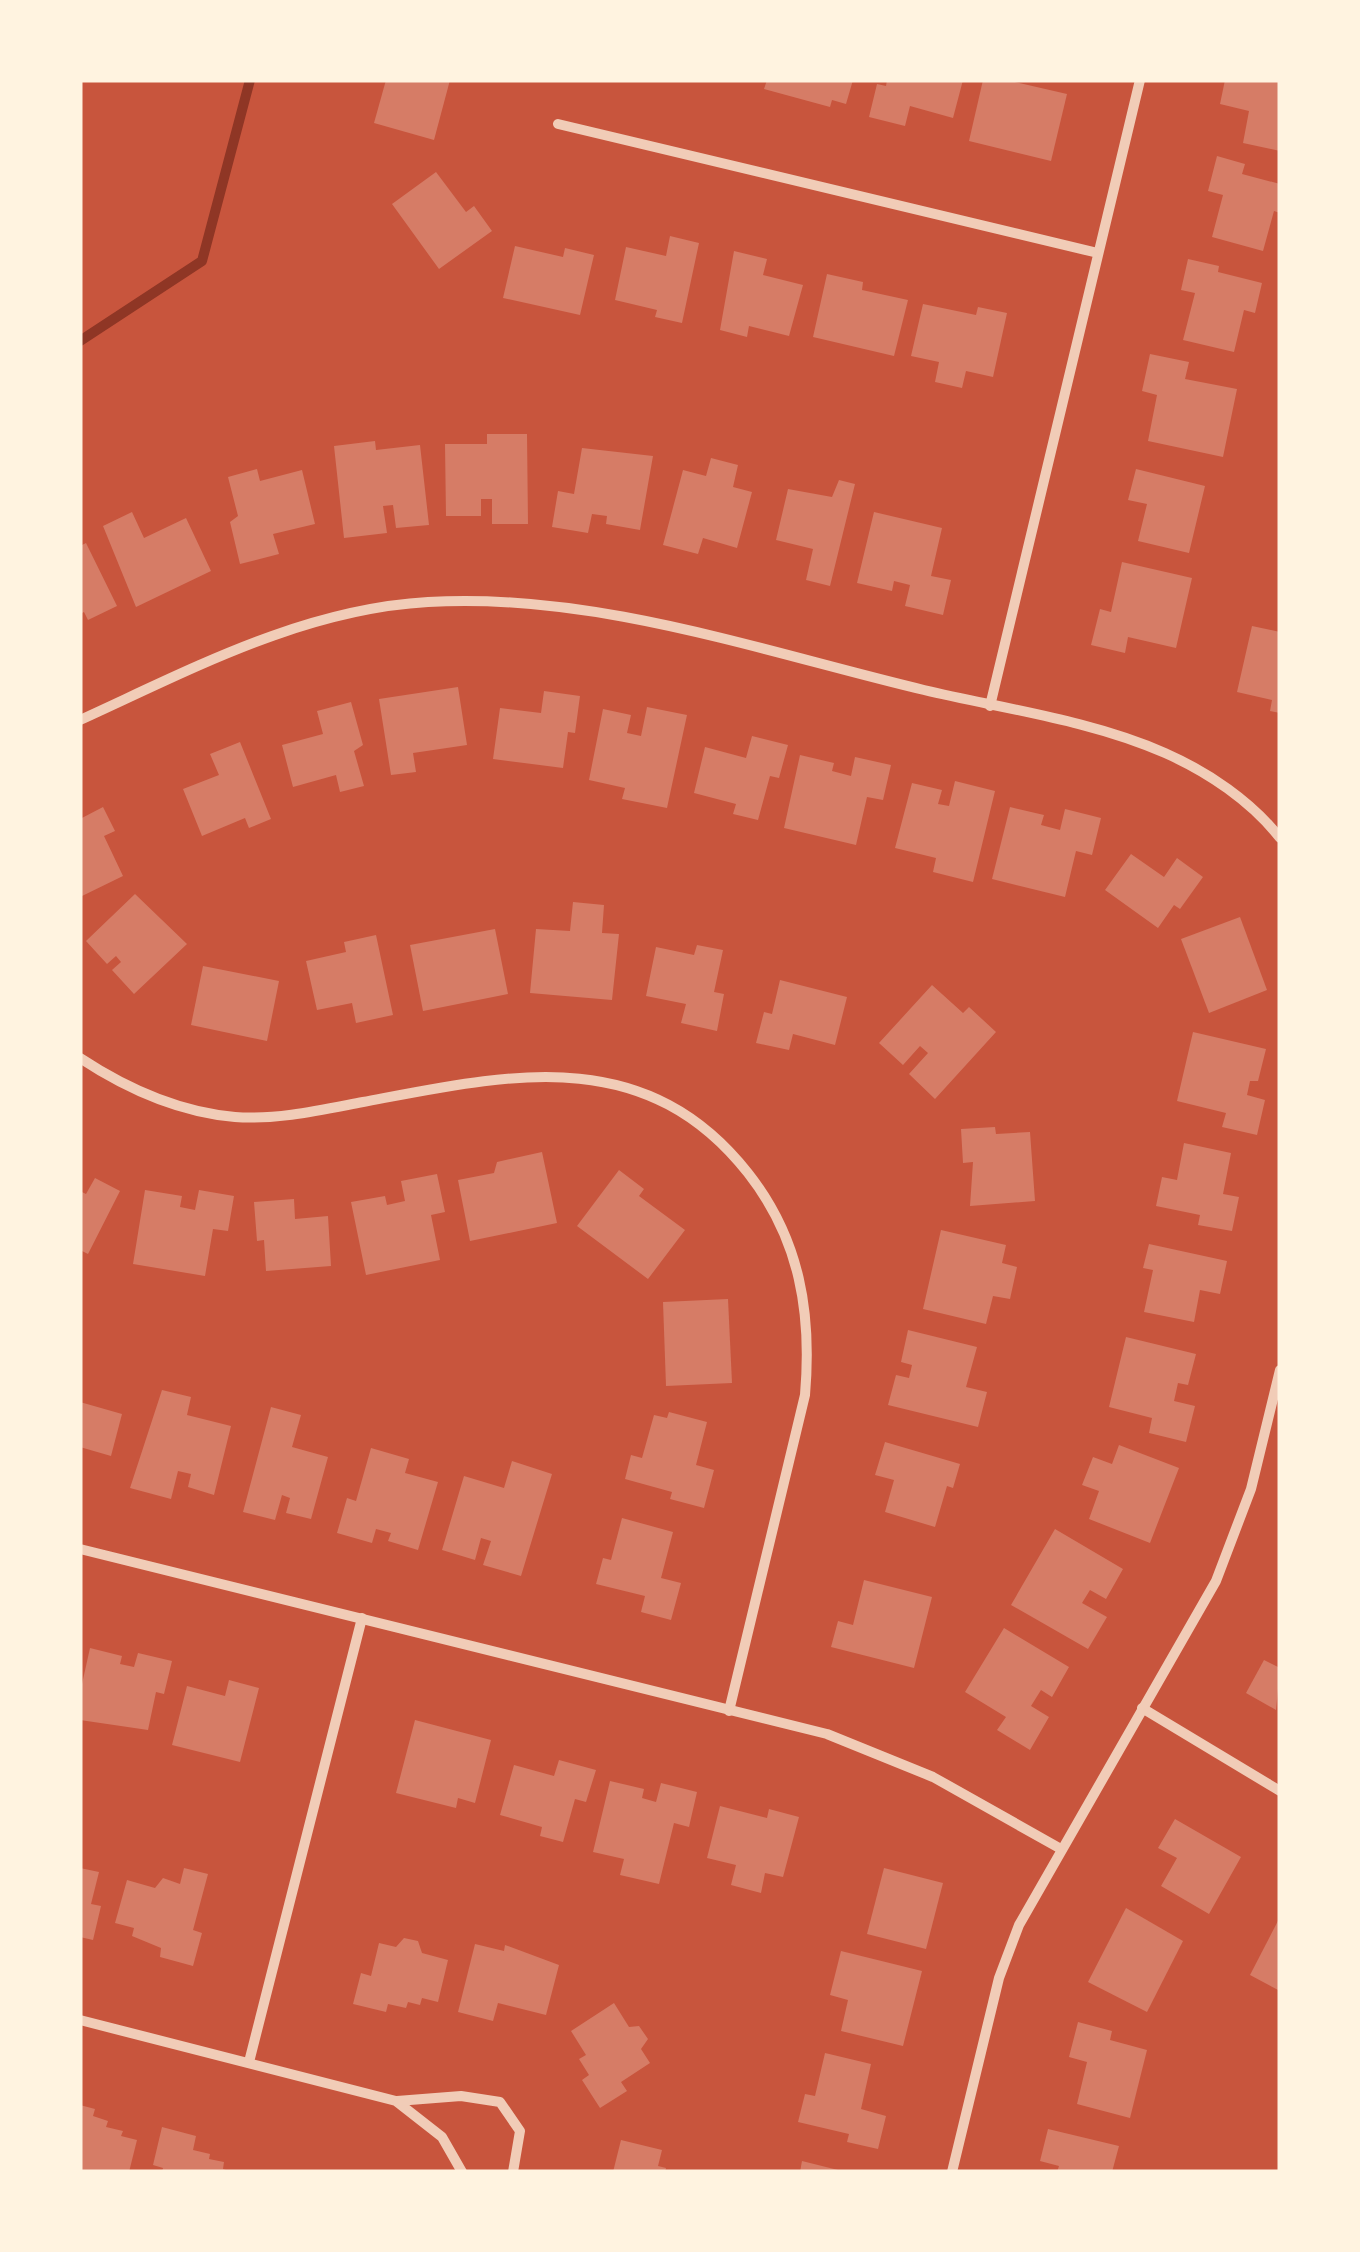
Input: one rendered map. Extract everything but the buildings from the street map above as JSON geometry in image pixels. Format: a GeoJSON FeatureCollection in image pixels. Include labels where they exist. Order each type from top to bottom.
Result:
{"type":"FeatureCollection","features":[{"type":"Feature","properties":{"kind":"street"},"geometry":{"type":"LineString","coordinates":[[990,706],[1140,80]]}},
{"type":"Feature","properties":{"kind":"street"},"geometry":{"type":"LineString","coordinates":[[558,124],[1098,253]]}},
{"type":"Feature","properties":{"kind":"street"},"geometry":{"type":"LineString","coordinates":[[80,720],[260,638],[335,616],[428,602],[506,602],[583,610],[1108,733],[1164,753],[1227,788],[1279,834]]}},
{"type":"Feature","properties":{"kind":"street"},"geometry":{"type":"LineString","coordinates":[[80,1058],[138,1092],[235,1117],[307,1113],[532,1074],[593,1078],[670,1105],[732,1153],[764,1194],[788,1240],[803,1288],[809,1343],[804,1395],[729,1710]]}},
{"type":"Feature","properties":{"kind":"street"},"geometry":{"type":"LineString","coordinates":[[952,2172],[999,1978],[1019,1925],[1236,1536],[1280,1370]]}},
{"type":"Feature","properties":{"kind":"street"},"geometry":{"type":"LineString","coordinates":[[80,1550],[827,1734],[933,1777],[1060,1849]]}},
{"type":"Feature","properties":{"kind":"street"},"geometry":{"type":"LineString","coordinates":[[249,2062],[362,1618]]}},
{"type":"Feature","properties":{"kind":"street"},"geometry":{"type":"LineString","coordinates":[[1142,1708],[1280,1791]]}},
{"type":"Feature","properties":{"kind":"street"},"geometry":{"type":"LineString","coordinates":[[80,2020],[396,2101],[461,2096],[500,2102],[520,2131],[513,2172]]}},
{"type":"Feature","properties":{"kind":"street"},"geometry":{"type":"LineString","coordinates":[[396,2101],[442,2137],[462,2172]]}},
{"type":"Feature","properties":{"kind":"waterway"},"geometry":{"type":"LineString","coordinates":[[80,341],[202,261],[250,80]]}}]}
